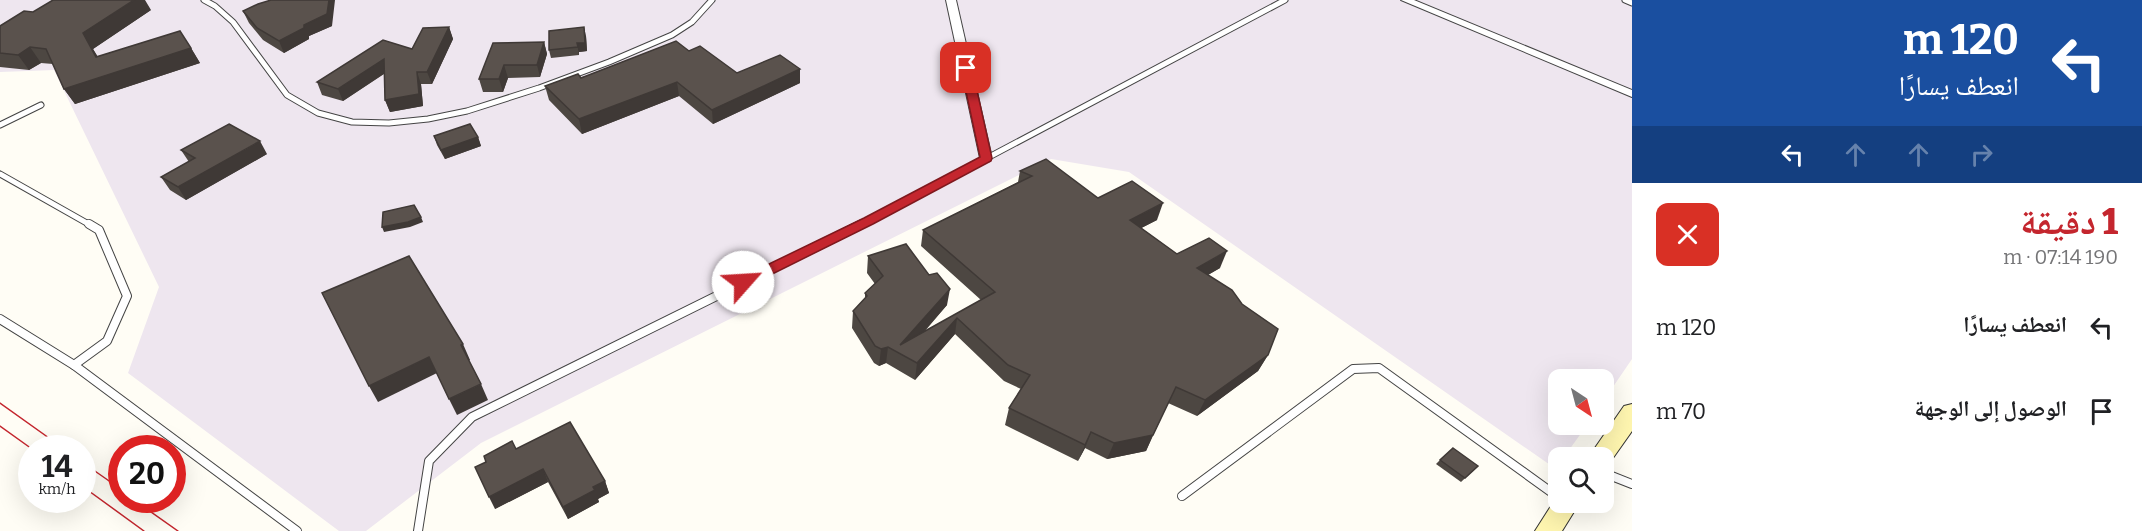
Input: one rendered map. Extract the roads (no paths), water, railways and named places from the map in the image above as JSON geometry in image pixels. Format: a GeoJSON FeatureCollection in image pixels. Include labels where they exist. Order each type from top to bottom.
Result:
{"type":"FeatureCollection","features":[{"type":"Feature","properties":{"kind":"main road"},"geometry":{"type":"LineString","coordinates":[[1608,447],[1632,412]]}},
{"type":"Feature","properties":{"kind":"main road"},"geometry":{"type":"LineString","coordinates":[[1548,531],[1560,513]]}},
{"type":"Feature","properties":{"kind":"street"},"geometry":{"type":"LineString","coordinates":[[951,0],[986,158]]}},
{"type":"Feature","properties":{"kind":"street"},"geometry":{"type":"LineString","coordinates":[[1406,0],[1632,94]]}},
{"type":"Feature","properties":{"kind":"lane"},"geometry":{"type":"LineString","coordinates":[[204,0],[221,9],[286,94],[311,109],[345,119],[386,123],[436,119],[477,110],[525,93],[672,35],[692,22],[712,0]]}},
{"type":"Feature","properties":{"kind":"lane"},"geometry":{"type":"LineString","coordinates":[[418,531],[429,461],[472,417],[869,221],[1285,0]]}},
{"type":"Feature","properties":{"kind":"lane"},"geometry":{"type":"LineString","coordinates":[[1625,0],[1632,3]]}},
{"type":"Feature","properties":{"kind":"lane"},"geometry":{"type":"LineString","coordinates":[[0,125],[41,105]]}},
{"type":"Feature","properties":{"kind":"lane"},"geometry":{"type":"LineString","coordinates":[[0,174],[99,230],[127,296],[107,341],[74,365]]}},
{"type":"Feature","properties":{"kind":"lane"},"geometry":{"type":"LineString","coordinates":[[0,319],[74,365],[297,531]]}},
{"type":"Feature","properties":{"kind":"lane"},"geometry":{"type":"LineString","coordinates":[[1182,496],[1353,369],[1379,368],[1548,490]]}},
{"type":"Feature","properties":{"kind":"lane"},"geometry":{"type":"LineString","coordinates":[[1614,477],[1632,484]]}},
{"type":"Feature","properties":{"kind":"tram line"},"geometry":{"type":"LineString","coordinates":[[0,403],[45,435]]}},
{"type":"Feature","properties":{"kind":"tram line"},"geometry":{"type":"LineString","coordinates":[[0,426],[18,439]]}},
{"type":"Feature","properties":{"kind":"tram line"},"geometry":{"type":"LineString","coordinates":[[96,472],[108,480]]}},
{"type":"Feature","properties":{"kind":"tram line"},"geometry":{"type":"LineString","coordinates":[[96,496],[144,531]]}},
{"type":"Feature","properties":{"kind":"tram line"},"geometry":{"type":"LineString","coordinates":[[152,513],[178,531]]}}]}
